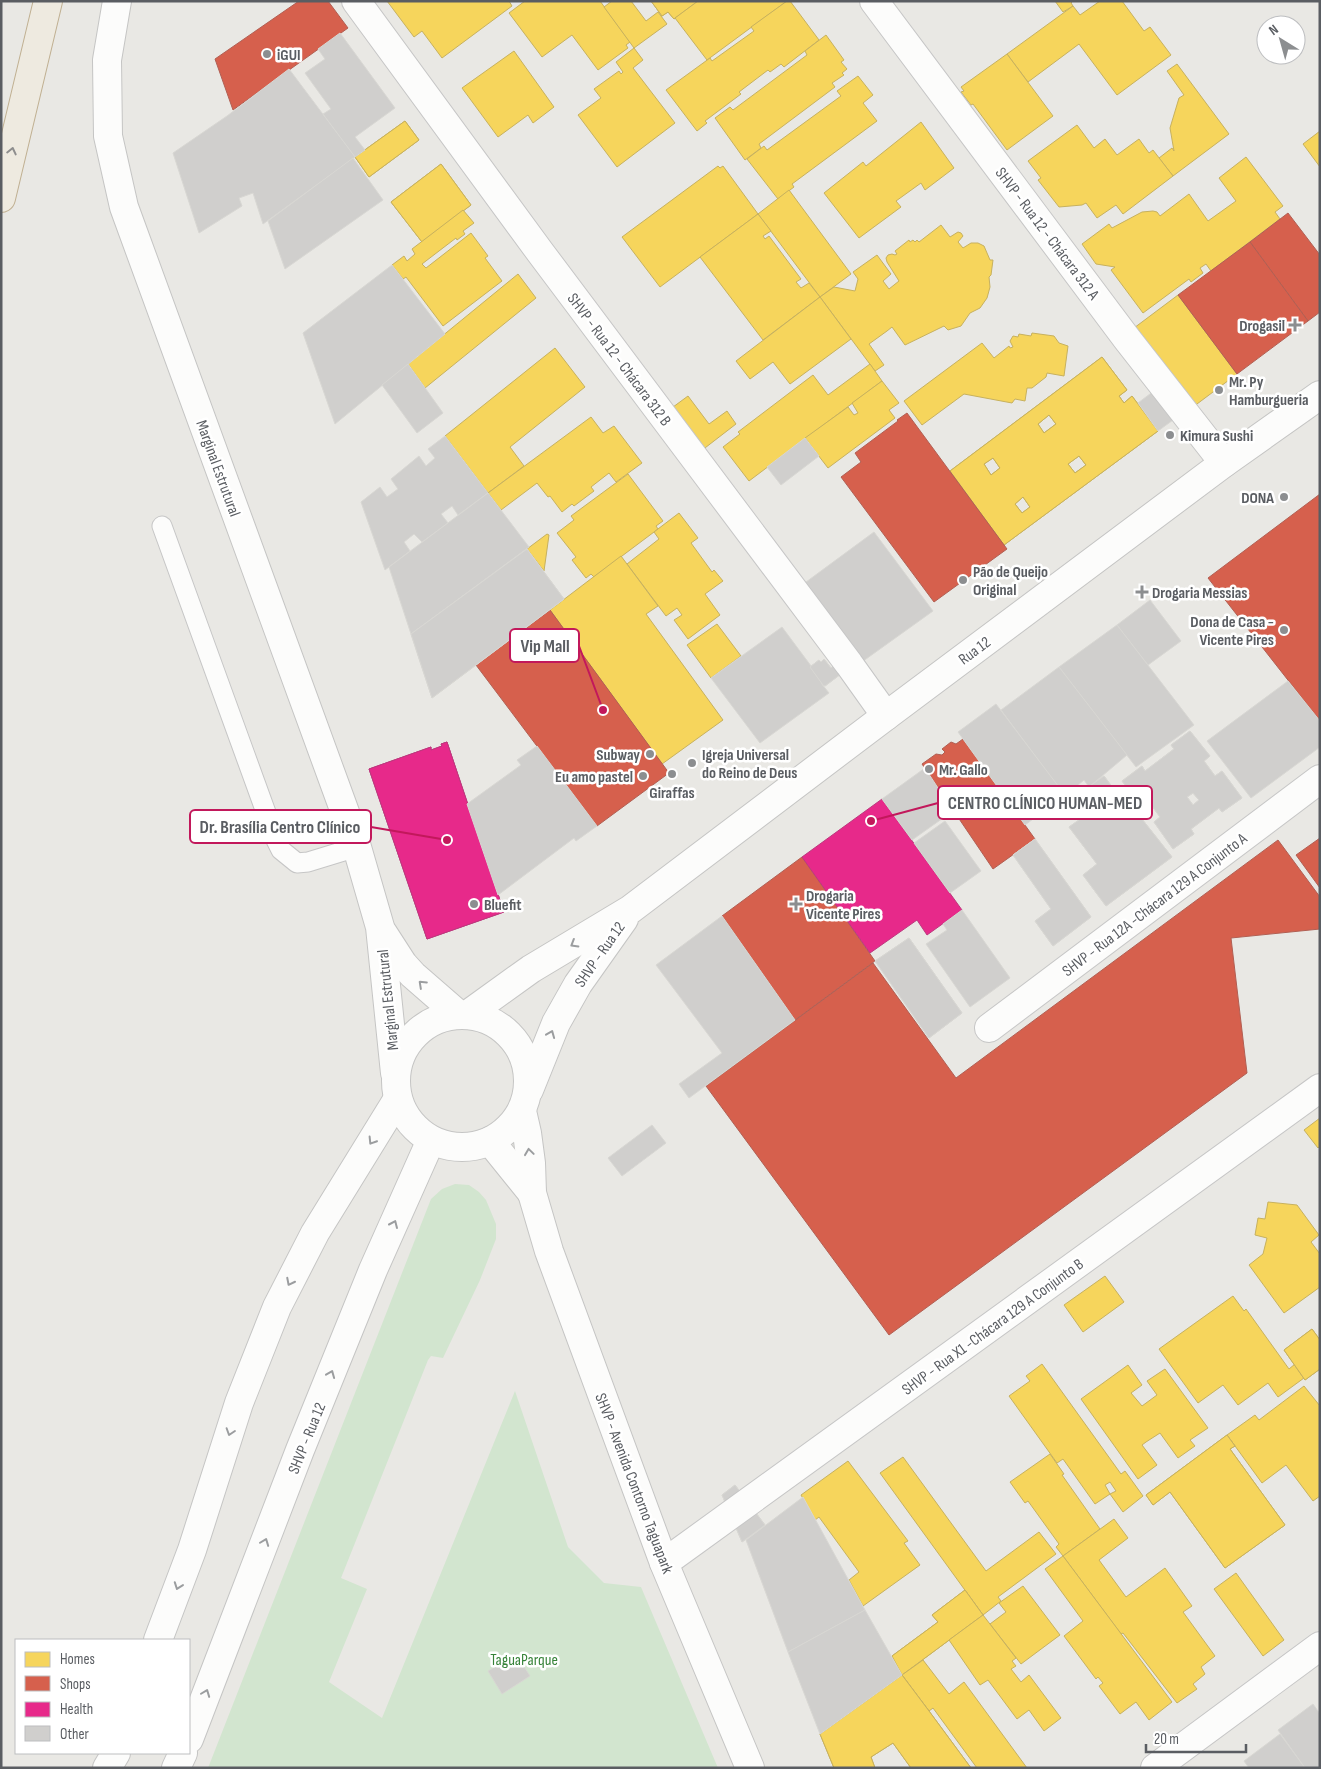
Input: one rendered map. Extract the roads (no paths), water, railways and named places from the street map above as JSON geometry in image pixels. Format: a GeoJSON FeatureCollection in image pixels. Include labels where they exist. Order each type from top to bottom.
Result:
{"type":"FeatureCollection","features":[{"type":"Feature","properties":{"kind":"highway"},"geometry":{"type":"LineString","coordinates":[[1,198],[48,1]]}},
{"type":"Feature","properties":{"kind":"street","name":"Marginal Estrutural"},"geometry":{"type":"LineString","coordinates":[[117,1],[107,60],[108,136],[124,207],[357,846],[380,927],[395,1073]]}},
{"type":"Feature","properties":{"kind":"street","name":"SHVP - Rua 12 - Chácara 312 B"},"geometry":{"type":"LineString","coordinates":[[356,1],[540,252],[844,656],[886,716]]}},
{"type":"Feature","properties":{"kind":"street","name":"SHVP - Rua 12 - Chácara 312 A"},"geometry":{"type":"LineString","coordinates":[[874,1],[1121,331],[1224,463]]}},
{"type":"Feature","properties":{"kind":"street","name":"Rua 12"},"geometry":{"type":"LineString","coordinates":[[631,909],[1224,463],[1320,394]]}},
{"type":"Feature","properties":{"kind":"street","name":"SHVP - Rua 12A -Chácara 129 A Conjunto A"},"geometry":{"type":"LineString","coordinates":[[989,1028],[1320,779]]}},
{"type":"Feature","properties":{"kind":"street","name":"SHVP - Rua 12"},"geometry":{"type":"LineString","coordinates":[[463,1015],[531,969],[631,909]]}},
{"type":"Feature","properties":{"kind":"street","name":"SHVP - Rua 12"},"geometry":{"type":"LineString","coordinates":[[524,1103],[556,1023],[578,984],[631,909]]}},
{"type":"Feature","properties":{"kind":"street","name":"Marginal Estrutural"},"geometry":{"type":"LineString","coordinates":[[380,927],[403,964],[413,975],[463,1015]]}},
{"type":"Feature","properties":{"kind":"street"},"geometry":{"type":"LineString","coordinates":[[463,1015],[489,1020],[508,1033],[522,1051],[528,1073],[524,1103],[508,1128],[490,1141],[460,1148],[431,1140],[410,1124],[397,1100],[395,1073],[403,1051],[418,1031],[436,1020],[463,1015]]}},
{"type":"Feature","properties":{"kind":"street","name":"SHVP - Rua X1 -Chácara 129 A Conjunto B"},"geometry":{"type":"LineString","coordinates":[[664,1562],[1320,1088]]}},
{"type":"Feature","properties":{"kind":"street"},"geometry":{"type":"LineString","coordinates":[[158,1639],[192,1550],[239,1403],[277,1308],[314,1233],[397,1100]]}},
{"type":"Feature","properties":{"kind":"street","name":"SHVP - Avenida Contorno Taguapark"},"geometry":{"type":"LineString","coordinates":[[524,1103],[531,1163],[532,1193],[549,1251],[664,1562],[750,1768]]}},
{"type":"Feature","properties":{"kind":"street","name":"SHVP - Rua 12"},"geometry":{"type":"LineString","coordinates":[[190,1736],[304,1441],[374,1270],[431,1140]]}},
{"type":"Feature","properties":{"kind":"street","name":"SHVP - Avenida Contorno Taguapark"},"geometry":{"type":"LineString","coordinates":[[490,1141],[532,1193]]}},
{"type":"Feature","properties":{"kind":"street"},"geometry":{"type":"LineString","coordinates":[[1154,1768],[1320,1646]]}},
{"type":"Feature","properties":{"kind":"street"},"geometry":{"type":"LineString","coordinates":[[107,1768],[115,1754]]}},
{"type":"Feature","properties":{"kind":"street"},"geometry":{"type":"LineString","coordinates":[[176,1768],[183,1754]]}},
{"type":"Feature","properties":{"kind":"lane"},"geometry":{"type":"LineString","coordinates":[[162,526],[276,840],[282,850],[296,863],[308,862],[357,846]]}},
{"type":"Feature","properties":{"kind":"place","name":"iGUI"},"geometry":{"type":"Point","coordinates":[267,54]}},
{"type":"Feature","properties":{"kind":"place","name":"Drogasil"},"geometry":{"type":"Point","coordinates":[1295,325]}},
{"type":"Feature","properties":{"kind":"place","name":"Mr. Py Hamburgueria"},"geometry":{"type":"Point","coordinates":[1219,390]}},
{"type":"Feature","properties":{"kind":"place","name":"Kimura Sushi"},"geometry":{"type":"Point","coordinates":[1170,435]}},
{"type":"Feature","properties":{"kind":"place","name":"DONA"},"geometry":{"type":"Point","coordinates":[1284,497]}},
{"type":"Feature","properties":{"kind":"place","name":"Pão de Queijo Original"},"geometry":{"type":"Point","coordinates":[963,580]}},
{"type":"Feature","properties":{"kind":"place","name":"Drogaria Messias"},"geometry":{"type":"Point","coordinates":[1142,592]}},
{"type":"Feature","properties":{"kind":"place","name":"Dona de Casa - Vicente Pires"},"geometry":{"type":"Point","coordinates":[1284,630]}},
{"type":"Feature","properties":{"kind":"place","name":"Vip Mall"},"geometry":{"type":"Point","coordinates":[603,710]}},
{"type":"Feature","properties":{"kind":"place","name":"Subway"},"geometry":{"type":"Point","coordinates":[650,754]}},
{"type":"Feature","properties":{"kind":"place","name":"Igreja Universal do Reino de Deus"},"geometry":{"type":"Point","coordinates":[692,763]}},
{"type":"Feature","properties":{"kind":"place","name":"Mr. Gallo"},"geometry":{"type":"Point","coordinates":[929,769]}},
{"type":"Feature","properties":{"kind":"place","name":"Giraffas"},"geometry":{"type":"Point","coordinates":[672,774]}},
{"type":"Feature","properties":{"kind":"place","name":"Eu amo pastel"},"geometry":{"type":"Point","coordinates":[643,776]}},
{"type":"Feature","properties":{"kind":"place","name":"CENTRO CLÍNICO HUMAN-MED"},"geometry":{"type":"Point","coordinates":[871,821]}},
{"type":"Feature","properties":{"kind":"place","name":"Dr. Brasília Centro Clínico"},"geometry":{"type":"Point","coordinates":[447,840]}},
{"type":"Feature","properties":{"kind":"place","name":"Bluefit"},"geometry":{"type":"Point","coordinates":[474,904]}},
{"type":"Feature","properties":{"kind":"place","name":"Drogaria Vicente Pires"},"geometry":{"type":"Point","coordinates":[796,904]}},
{"type":"Feature","properties":{"kind":"park label","name":"TaguaParque"},"geometry":{"type":"Point","coordinates":[524,1659]}}]}
